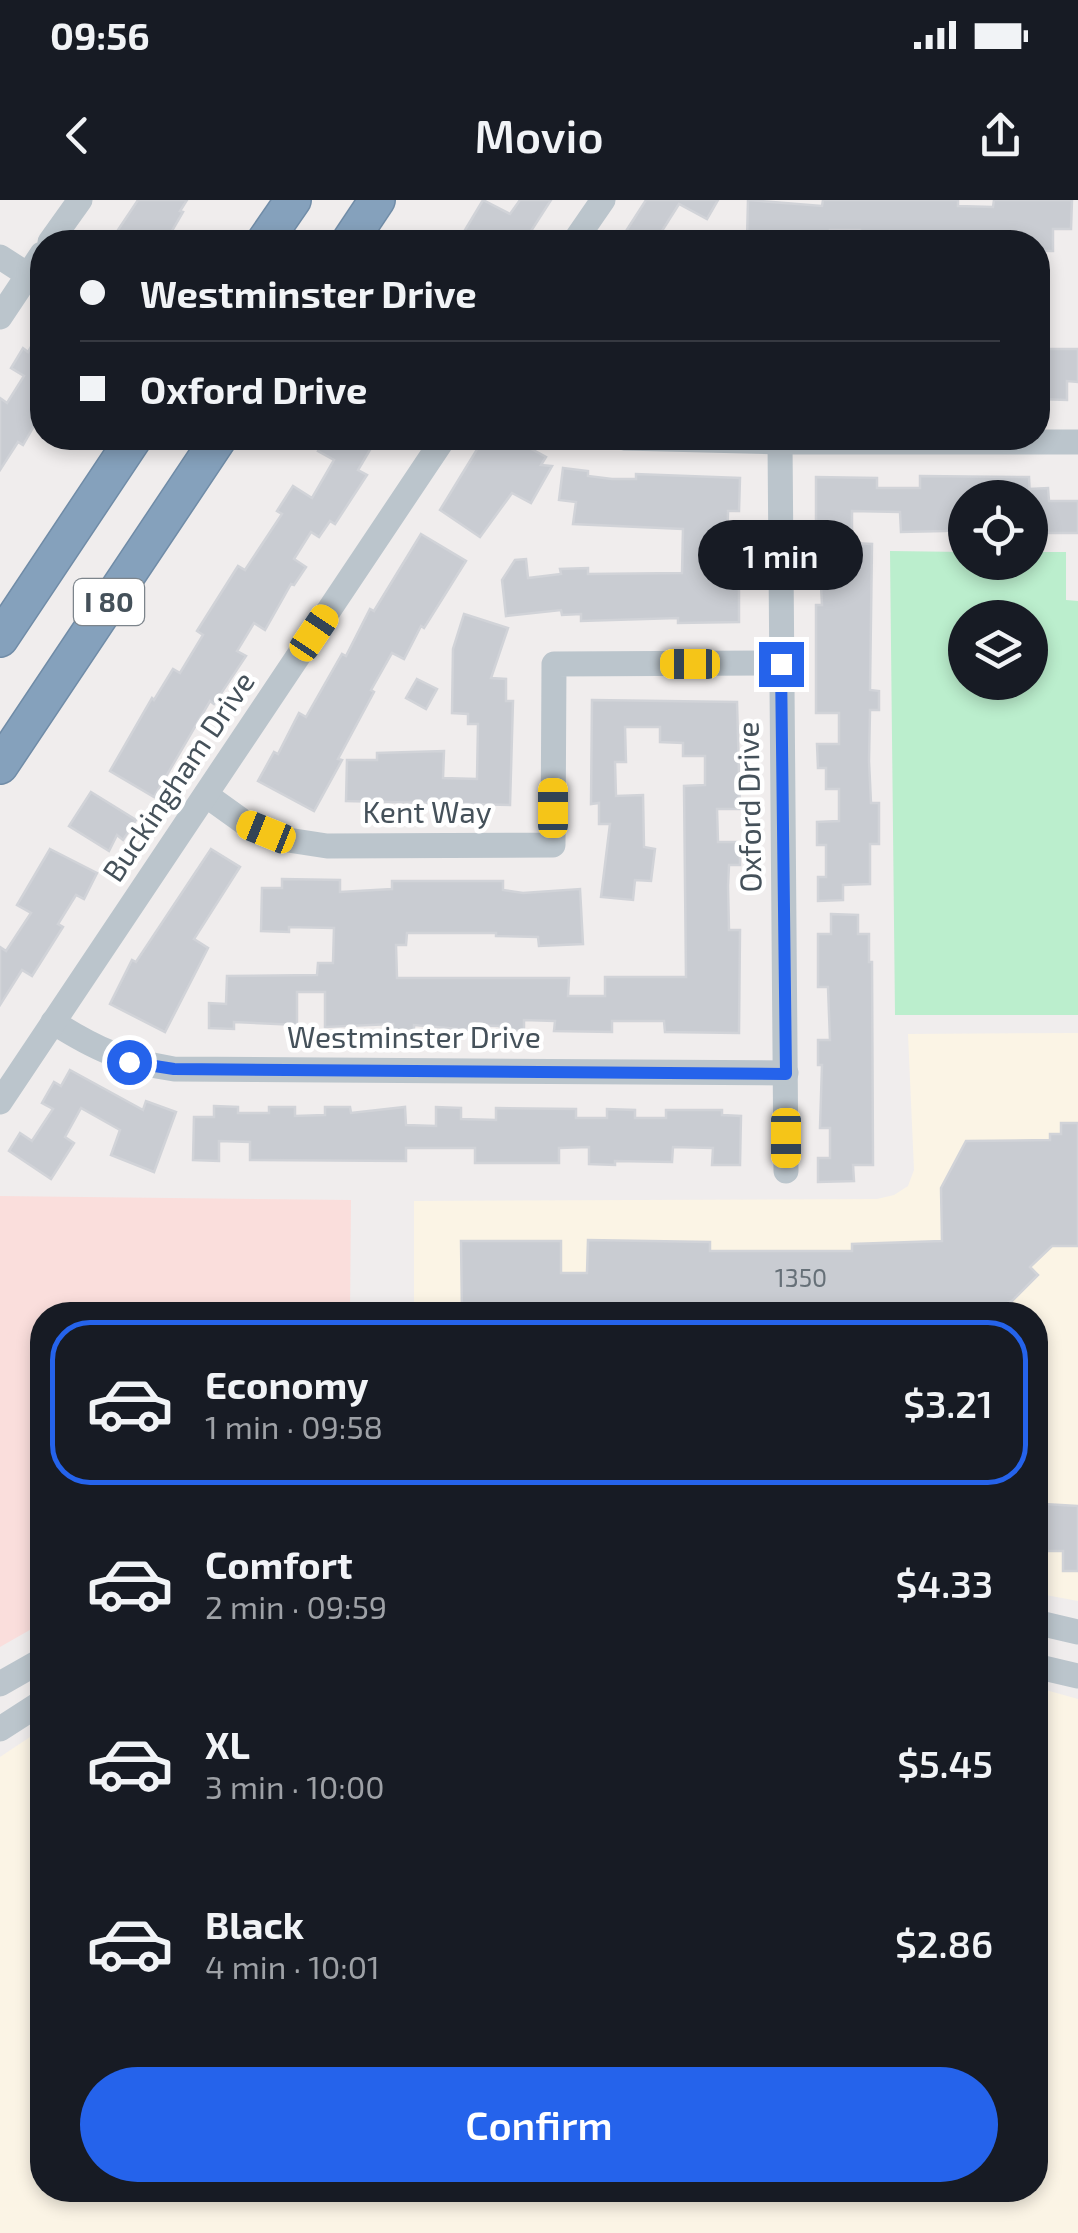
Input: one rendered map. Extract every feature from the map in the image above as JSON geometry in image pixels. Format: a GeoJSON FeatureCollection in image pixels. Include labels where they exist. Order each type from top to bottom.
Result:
{"type":"FeatureCollection","features":[{"type":"Feature","properties":{"kind":"highway"},"geometry":{"type":"LineString","coordinates":[[272,230],[293,200]]}},
{"type":"Feature","properties":{"kind":"highway"},"geometry":{"type":"LineString","coordinates":[[357,230],[377,200]]}},
{"type":"Feature","properties":{"kind":"highway","name":"I 80"},"geometry":{"type":"LineString","coordinates":[[0,639],[126,450]]}},
{"type":"Feature","properties":{"kind":"highway","name":"I 80"},"geometry":{"type":"LineString","coordinates":[[0,766],[211,450]]}},
{"type":"Feature","properties":{"kind":"street"},"geometry":{"type":"LineString","coordinates":[[59,230],[80,200]]}},
{"type":"Feature","properties":{"kind":"street"},"geometry":{"type":"LineString","coordinates":[[582,230],[602,200]]}},
{"type":"Feature","properties":{"kind":"street"},"geometry":{"type":"LineString","coordinates":[[0,257],[30,263]]}},
{"type":"Feature","properties":{"kind":"street"},"geometry":{"type":"LineString","coordinates":[[0,317],[30,272]]}},
{"type":"Feature","properties":{"kind":"street"},"geometry":{"type":"LineString","coordinates":[[1050,442],[1078,442]]}},
{"type":"Feature","properties":{"kind":"street","name":"Buckingham Drive"},"geometry":{"type":"LineString","coordinates":[[0,1102],[436,450]]}},
{"type":"Feature","properties":{"kind":"street","name":"Oxford Drive"},"geometry":{"type":"LineString","coordinates":[[780,450],[786,1171]]}},
{"type":"Feature","properties":{"kind":"street","name":"Kent Way"},"geometry":{"type":"LineString","coordinates":[[206,795],[245,823],[288,840],[327,846],[553,845],[554,664],[781,664]]}},
{"type":"Feature","properties":{"kind":"street","name":"Westminster Drive"},"geometry":{"type":"LineString","coordinates":[[53,1022],[89,1045],[129,1062],[174,1069],[786,1074]]}},
{"type":"Feature","properties":{"kind":"street"},"geometry":{"type":"LineString","coordinates":[[1048,1625],[1078,1632]]}},
{"type":"Feature","properties":{"kind":"street"},"geometry":{"type":"LineString","coordinates":[[0,1684],[30,1667]]}},
{"type":"Feature","properties":{"kind":"street"},"geometry":{"type":"LineString","coordinates":[[1048,1669],[1078,1676]]}},
{"type":"Feature","properties":{"kind":"street"},"geometry":{"type":"LineString","coordinates":[[0,1729],[30,1710]]}},
{"type":"Feature","properties":{"kind":"shaded area"},"geometry":{"type":"Polygon","coordinates":[[[1078,1033],[1078,1601],[1048,1595],[1048,1302],[414,1302],[414,1201],[877,1199],[894,1195],[908,1186],[914,1170],[908,1034],[1078,1033]]]}},
{"type":"Feature","properties":{"kind":"shaded area"},"geometry":{"type":"Polygon","coordinates":[[[0,1196],[351,1200],[350,1302],[30,1302],[30,1630],[0,1647],[0,1196]]]}},
{"type":"Feature","properties":{"kind":"shaded area"},"geometry":{"type":"Polygon","coordinates":[[[1048,1691],[1078,1699],[1078,2233],[0,2233],[0,1757],[30,1737],[30,2202],[1048,2202],[1048,1691]]]}},
{"type":"Feature","properties":{"kind":"green space"},"geometry":{"type":"Polygon","coordinates":[[[890,551],[948,552],[948,580],[1048,580],[1048,552],[1066,552],[1066,600],[1078,601],[1078,1015],[895,1015],[890,551]]]}},
{"type":"Feature","properties":{"kind":"building"},"geometry":{"type":"Polygon","coordinates":[[[138,200],[187,200],[172,230],[118,230],[138,200]]]}},
{"type":"Feature","properties":{"kind":"building"},"geometry":{"type":"Polygon","coordinates":[[[483,200],[510,214],[520,200],[551,200],[532,230],[465,230],[483,200]]]}},
{"type":"Feature","properties":{"kind":"building"},"geometry":{"type":"Polygon","coordinates":[[[646,200],[718,200],[707,219],[679,204],[663,230],[627,230],[646,200]]]}},
{"type":"Feature","properties":{"kind":"building"},"geometry":{"type":"Polygon","coordinates":[[[748,200],[822,206],[823,200],[958,200],[958,206],[993,207],[994,200],[1072,200],[1071,229],[1053,229],[1053,251],[1050,230],[747,230],[748,200]]]}},
{"type":"Feature","properties":{"kind":"building"},"geometry":{"type":"Polygon","coordinates":[[[23,348],[28,352],[30,348],[30,433],[23,445],[18,442],[0,470],[0,398],[7,403],[24,376],[11,368],[23,348]]]}},
{"type":"Feature","properties":{"kind":"building"},"geometry":{"type":"Polygon","coordinates":[[[1050,349],[1078,349],[1078,382],[1067,381],[1067,400],[1050,399],[1050,349]]]}},
{"type":"Feature","properties":{"kind":"building"},"geometry":{"type":"Polygon","coordinates":[[[370,450],[358,470],[367,475],[335,524],[330,521],[319,537],[311,532],[294,559],[306,567],[291,584],[265,630],[254,623],[237,651],[246,656],[214,704],[210,701],[154,797],[110,771],[152,698],[173,669],[180,673],[203,635],[197,631],[238,566],[245,570],[282,514],[277,511],[293,486],[312,498],[334,460],[318,451],[370,450]]]}},
{"type":"Feature","properties":{"kind":"building"},"geometry":{"type":"Polygon","coordinates":[[[477,450],[533,450],[546,457],[541,465],[552,466],[531,503],[512,493],[480,537],[440,510],[477,450]]]}},
{"type":"Feature","properties":{"kind":"building"},"geometry":{"type":"Polygon","coordinates":[[[563,468],[612,479],[636,479],[636,474],[740,478],[739,511],[728,511],[727,548],[739,549],[739,622],[678,623],[678,618],[581,621],[581,614],[562,615],[561,610],[506,616],[502,580],[515,560],[526,559],[528,578],[561,574],[560,569],[588,568],[588,574],[682,573],[683,529],[573,524],[576,502],[559,500],[563,468]]]}},
{"type":"Feature","properties":{"kind":"building"},"geometry":{"type":"Polygon","coordinates":[[[920,476],[1029,477],[1029,480],[948,480],[948,531],[901,532],[900,512],[852,511],[852,543],[872,544],[870,690],[879,691],[879,710],[870,710],[869,761],[871,803],[879,803],[879,844],[870,844],[870,884],[843,885],[843,900],[818,901],[818,877],[826,877],[826,845],[817,845],[817,822],[839,821],[839,789],[826,789],[826,768],[818,768],[817,744],[839,744],[839,713],[816,713],[816,605],[822,605],[821,585],[827,585],[827,551],[816,550],[816,477],[877,478],[877,488],[920,488],[920,476]]]}},
{"type":"Feature","properties":{"kind":"building"},"geometry":{"type":"Polygon","coordinates":[[[1048,488],[1049,501],[1078,501],[1078,533],[1048,533],[1048,488]]]}},
{"type":"Feature","properties":{"kind":"building"},"geometry":{"type":"Polygon","coordinates":[[[421,534],[466,561],[424,628],[421,626],[404,659],[392,653],[314,811],[258,781],[274,752],[278,754],[299,713],[306,717],[342,654],[346,656],[370,609],[374,611],[421,534]]]}},
{"type":"Feature","properties":{"kind":"building"},"geometry":{"type":"Polygon","coordinates":[[[464,614],[508,628],[491,678],[506,679],[506,701],[513,701],[510,805],[346,801],[347,760],[377,760],[377,753],[444,751],[443,778],[477,779],[478,724],[468,724],[468,714],[452,713],[453,649],[464,614]]]}},
{"type":"Feature","properties":{"kind":"building"},"geometry":{"type":"Polygon","coordinates":[[[417,679],[437,689],[426,709],[406,698],[417,679]]]}},
{"type":"Feature","properties":{"kind":"building"},"geometry":{"type":"Polygon","coordinates":[[[592,700],[737,702],[740,809],[717,809],[718,842],[740,842],[740,865],[729,865],[728,886],[729,930],[740,930],[739,1033],[665,1032],[664,1021],[612,1021],[612,1032],[554,1031],[555,1021],[524,1020],[524,1031],[470,1025],[470,1030],[414,1025],[414,1030],[393,1030],[393,1024],[325,1027],[325,992],[297,992],[297,1025],[234,1022],[234,1029],[209,1028],[209,1003],[226,1004],[227,976],[317,975],[318,963],[333,963],[334,928],[261,931],[262,888],[282,888],[282,879],[340,880],[340,892],[392,889],[392,881],[503,881],[503,890],[523,893],[580,889],[583,944],[539,946],[538,937],[496,933],[407,933],[406,945],[396,945],[397,978],[569,978],[568,996],[605,996],[605,977],[686,977],[684,786],[705,785],[705,756],[683,756],[683,743],[660,742],[660,727],[625,727],[626,762],[615,762],[616,796],[643,795],[644,847],[655,849],[651,881],[635,880],[633,900],[601,897],[610,824],[599,824],[599,803],[591,804],[592,700]]]}},
{"type":"Feature","properties":{"kind":"building"},"geometry":{"type":"Polygon","coordinates":[[[91,792],[136,820],[123,840],[117,835],[109,851],[69,826],[91,792]]]}},
{"type":"Feature","properties":{"kind":"building"},"geometry":{"type":"Polygon","coordinates":[[[50,849],[97,873],[84,899],[76,895],[58,924],[63,927],[32,976],[22,970],[0,1005],[0,947],[6,951],[31,913],[17,905],[50,849]]]}},
{"type":"Feature","properties":{"kind":"building"},"geometry":{"type":"Polygon","coordinates":[[[211,849],[240,867],[194,939],[208,948],[165,1032],[110,1004],[132,960],[136,962],[211,849]]]}},
{"type":"Feature","properties":{"kind":"building"},"geometry":{"type":"Polygon","coordinates":[[[831,914],[858,915],[858,934],[869,934],[873,1165],[853,1165],[854,1181],[818,1182],[818,1158],[830,1158],[830,1128],[820,1128],[822,1065],[818,1065],[818,1040],[830,1040],[828,987],[818,987],[818,934],[831,934],[831,914]]]}},
{"type":"Feature","properties":{"kind":"building"},"geometry":{"type":"Polygon","coordinates":[[[70,1070],[143,1110],[146,1101],[176,1112],[154,1172],[111,1155],[120,1130],[81,1108],[65,1137],[74,1143],[51,1179],[9,1151],[20,1133],[32,1141],[53,1109],[42,1103],[54,1082],[61,1086],[70,1070]]]}},
{"type":"Feature","properties":{"kind":"building"},"geometry":{"type":"Polygon","coordinates":[[[214,1106],[238,1107],[238,1113],[269,1113],[269,1107],[295,1107],[295,1116],[325,1115],[325,1107],[350,1107],[351,1113],[405,1107],[406,1125],[436,1126],[436,1107],[461,1108],[461,1119],[496,1120],[496,1108],[576,1109],[576,1118],[607,1118],[607,1109],[635,1110],[635,1118],[666,1118],[666,1110],[722,1110],[722,1115],[741,1116],[740,1165],[712,1165],[713,1148],[673,1147],[672,1162],[615,1161],[615,1165],[589,1164],[589,1147],[559,1148],[559,1163],[475,1163],[475,1148],[406,1148],[406,1161],[250,1160],[250,1142],[219,1141],[219,1161],[193,1160],[194,1117],[214,1117],[214,1106]]]}},
{"type":"Feature","properties":{"kind":"building"},"geometry":{"type":"Polygon","coordinates":[[[1061,1123],[1078,1123],[1078,1246],[1052,1246],[1030,1267],[1038,1275],[1010,1302],[462,1302],[461,1241],[561,1241],[561,1273],[587,1273],[588,1240],[710,1242],[710,1251],[852,1251],[852,1244],[942,1241],[941,1188],[966,1141],[1050,1140],[1050,1134],[1061,1134],[1061,1123]]]}},
{"type":"Feature","properties":{"kind":"building"},"geometry":{"type":"Polygon","coordinates":[[[1048,1504],[1078,1506],[1078,1571],[1063,1571],[1063,1551],[1048,1551],[1048,1504]]]}},
{"type":"Feature","properties":{"kind":"route"},"geometry":{"type":"LineString","coordinates":[[129,1062],[174,1069],[786,1074],[781,664]]}}]}
